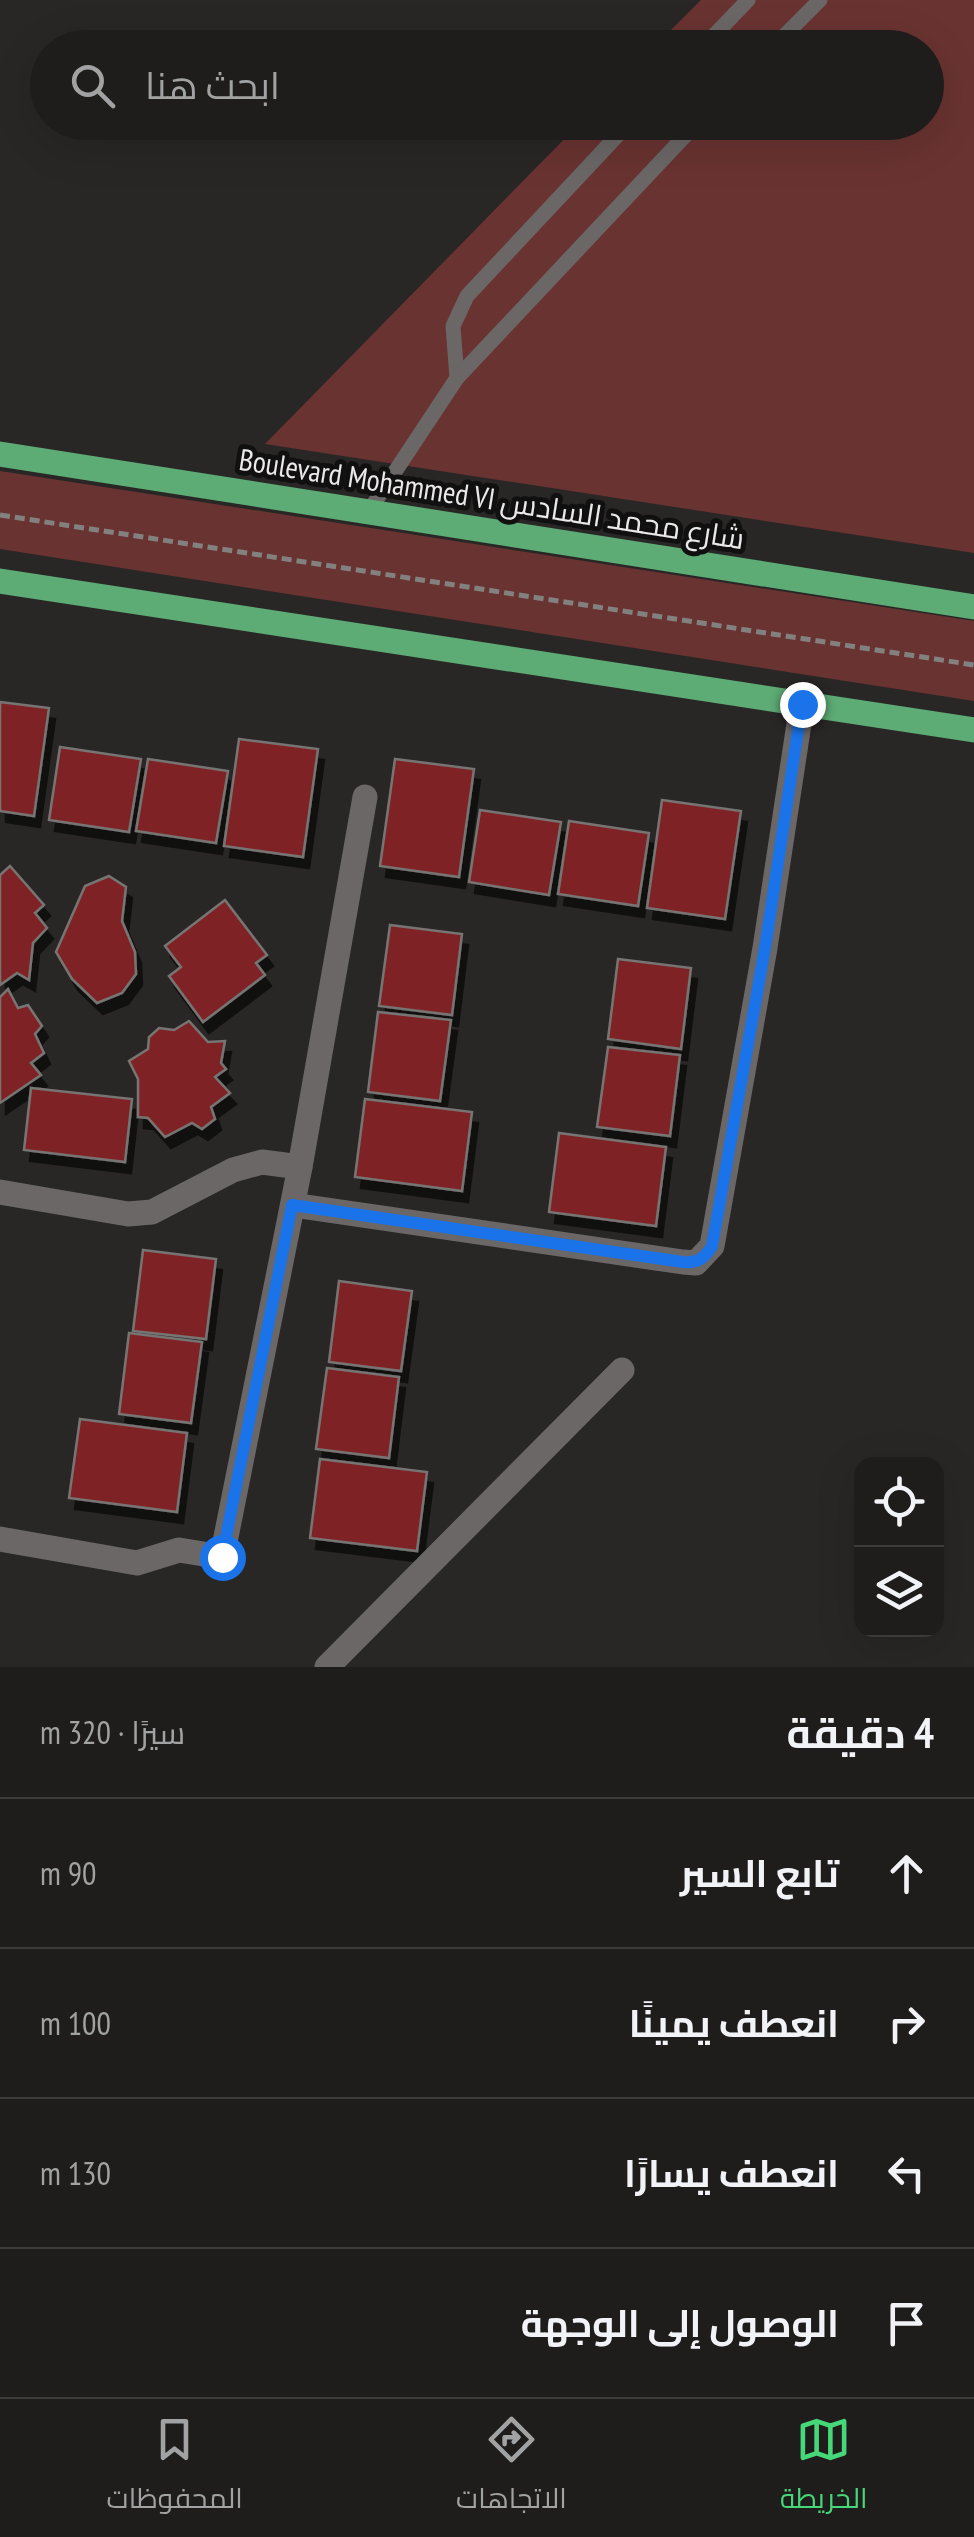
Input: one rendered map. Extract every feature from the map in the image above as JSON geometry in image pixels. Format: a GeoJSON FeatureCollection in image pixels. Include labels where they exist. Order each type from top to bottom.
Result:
{"type":"FeatureCollection","features":[{"type":"Feature","properties":{"kind":"main road","name":"Boulevard Mohammed VI شارع محمد السادس"},"geometry":{"type":"LineString","coordinates":[[0,454],[974,607]]}},
{"type":"Feature","properties":{"kind":"main road"},"geometry":{"type":"LineString","coordinates":[[0,582],[974,730]]}},
{"type":"Feature","properties":{"kind":"street"},"geometry":{"type":"LineString","coordinates":[[292,1205],[683,1262],[696,1263],[705,1257],[712,1246],[765,948],[802,704]]}},
{"type":"Feature","properties":{"kind":"street"},"geometry":{"type":"LineString","coordinates":[[0,1539],[137,1563],[179,1550],[222,1557],[300,1167],[365,797]]}},
{"type":"Feature","properties":{"kind":"street"},"geometry":{"type":"LineString","coordinates":[[0,1192],[128,1214],[152,1212],[233,1170],[262,1162],[300,1167]]}},
{"type":"Feature","properties":{"kind":"street"},"geometry":{"type":"LineString","coordinates":[[327,1667],[622,1370]]}},
{"type":"Feature","properties":{"kind":"lane"},"geometry":{"type":"LineString","coordinates":[[719,30],[748,0]]}},
{"type":"Feature","properties":{"kind":"lane"},"geometry":{"type":"LineString","coordinates":[[790,30],[820,0]]}},
{"type":"Feature","properties":{"kind":"lane"},"geometry":{"type":"LineString","coordinates":[[457,378],[453,326],[467,296],[613,140]]}},
{"type":"Feature","properties":{"kind":"lane"},"geometry":{"type":"LineString","coordinates":[[369,511],[457,378],[681,140]]}},
{"type":"Feature","properties":{"kind":"path"},"geometry":{"type":"LineString","coordinates":[[0,515],[974,665]]}},
{"type":"Feature","properties":{"kind":"shaded area"},"geometry":{"type":"Polygon","coordinates":[[[701,0],[974,0],[974,553],[265,444],[563,140],[944,140],[944,30],[671,30],[701,0]]]}},
{"type":"Feature","properties":{"kind":"shaded area"},"geometry":{"type":"Polygon","coordinates":[[[0,471],[974,621],[974,701],[0,549],[0,471]]]}},
{"type":"Feature","properties":{"kind":"building"},"geometry":{"type":"Polygon","coordinates":[[[0,702],[49,708],[34,816],[0,811],[0,702]]]}},
{"type":"Feature","properties":{"kind":"building"},"geometry":{"type":"Polygon","coordinates":[[[239,739],[318,749],[303,857],[224,846],[239,739]]]}},
{"type":"Feature","properties":{"kind":"building"},"geometry":{"type":"Polygon","coordinates":[[[60,747],[141,759],[129,832],[49,820],[60,747]]]}},
{"type":"Feature","properties":{"kind":"building"},"geometry":{"type":"Polygon","coordinates":[[[148,759],[228,771],[216,843],[136,831],[148,759]]]}},
{"type":"Feature","properties":{"kind":"building"},"geometry":{"type":"Polygon","coordinates":[[[395,759],[474,769],[459,877],[380,866],[395,759]]]}},
{"type":"Feature","properties":{"kind":"building"},"geometry":{"type":"Polygon","coordinates":[[[662,800],[741,811],[725,919],[647,908],[662,800]]]}},
{"type":"Feature","properties":{"kind":"building"},"geometry":{"type":"Polygon","coordinates":[[[480,810],[561,822],[549,895],[469,882],[480,810]]]}},
{"type":"Feature","properties":{"kind":"building"},"geometry":{"type":"Polygon","coordinates":[[[569,821],[649,833],[638,906],[558,894],[569,821]]]}},
{"type":"Feature","properties":{"kind":"building"},"geometry":{"type":"Polygon","coordinates":[[[10,866],[44,905],[35,913],[47,928],[33,943],[29,980],[17,973],[0,985],[0,875],[10,866]]]}},
{"type":"Feature","properties":{"kind":"building"},"geometry":{"type":"Polygon","coordinates":[[[109,876],[126,887],[122,921],[135,952],[136,974],[122,993],[97,1003],[72,979],[56,952],[85,886],[109,876]]]}},
{"type":"Feature","properties":{"kind":"building"},"geometry":{"type":"Polygon","coordinates":[[[225,900],[267,955],[256,963],[265,975],[203,1022],[169,976],[181,967],[165,946],[225,900]]]}},
{"type":"Feature","properties":{"kind":"building"},"geometry":{"type":"Polygon","coordinates":[[[390,925],[462,934],[452,1015],[379,1006],[390,925]]]}},
{"type":"Feature","properties":{"kind":"building"},"geometry":{"type":"Polygon","coordinates":[[[618,959],[691,968],[681,1049],[608,1039],[618,959]]]}},
{"type":"Feature","properties":{"kind":"building"},"geometry":{"type":"Polygon","coordinates":[[[8,989],[18,1008],[28,1005],[42,1026],[35,1034],[44,1053],[31,1063],[41,1075],[0,1103],[0,997],[8,989]]]}},
{"type":"Feature","properties":{"kind":"building"},"geometry":{"type":"Polygon","coordinates":[[[378,1012],[451,1020],[440,1101],[368,1092],[378,1012]]]}},
{"type":"Feature","properties":{"kind":"building"},"geometry":{"type":"Polygon","coordinates":[[[189,1021],[208,1042],[225,1041],[221,1063],[226,1069],[215,1077],[230,1093],[211,1107],[215,1119],[202,1129],[192,1123],[165,1137],[148,1118],[138,1117],[138,1079],[129,1061],[148,1049],[149,1037],[159,1028],[174,1030],[189,1021]]]}},
{"type":"Feature","properties":{"kind":"building"},"geometry":{"type":"Polygon","coordinates":[[[608,1047],[680,1055],[670,1136],[597,1127],[608,1047]]]}},
{"type":"Feature","properties":{"kind":"building"},"geometry":{"type":"Polygon","coordinates":[[[31,1088],[132,1099],[125,1162],[24,1150],[31,1088]]]}},
{"type":"Feature","properties":{"kind":"building"},"geometry":{"type":"Polygon","coordinates":[[[365,1099],[472,1112],[462,1191],[355,1177],[365,1099]]]}},
{"type":"Feature","properties":{"kind":"building"},"geometry":{"type":"Polygon","coordinates":[[[559,1133],[666,1147],[656,1226],[549,1212],[559,1133]]]}},
{"type":"Feature","properties":{"kind":"building"},"geometry":{"type":"Polygon","coordinates":[[[143,1250],[216,1259],[206,1339],[133,1331],[143,1250]]]}},
{"type":"Feature","properties":{"kind":"building"},"geometry":{"type":"Polygon","coordinates":[[[339,1281],[412,1291],[401,1371],[329,1362],[339,1281]]]}},
{"type":"Feature","properties":{"kind":"building"},"geometry":{"type":"Polygon","coordinates":[[[129,1333],[202,1342],[191,1423],[119,1414],[129,1333]]]}},
{"type":"Feature","properties":{"kind":"building"},"geometry":{"type":"Polygon","coordinates":[[[327,1368],[399,1377],[389,1458],[316,1449],[327,1368]]]}},
{"type":"Feature","properties":{"kind":"building"},"geometry":{"type":"Polygon","coordinates":[[[80,1419],[187,1433],[177,1512],[69,1498],[80,1419]]]}},
{"type":"Feature","properties":{"kind":"building"},"geometry":{"type":"Polygon","coordinates":[[[320,1459],[427,1472],[417,1551],[310,1538],[320,1459]]]}},
{"type":"Feature","properties":{"kind":"route"},"geometry":{"type":"LineString","coordinates":[[222,1557],[292,1205],[683,1262],[696,1263],[705,1257],[712,1246],[765,948],[802,704]]}}]}
